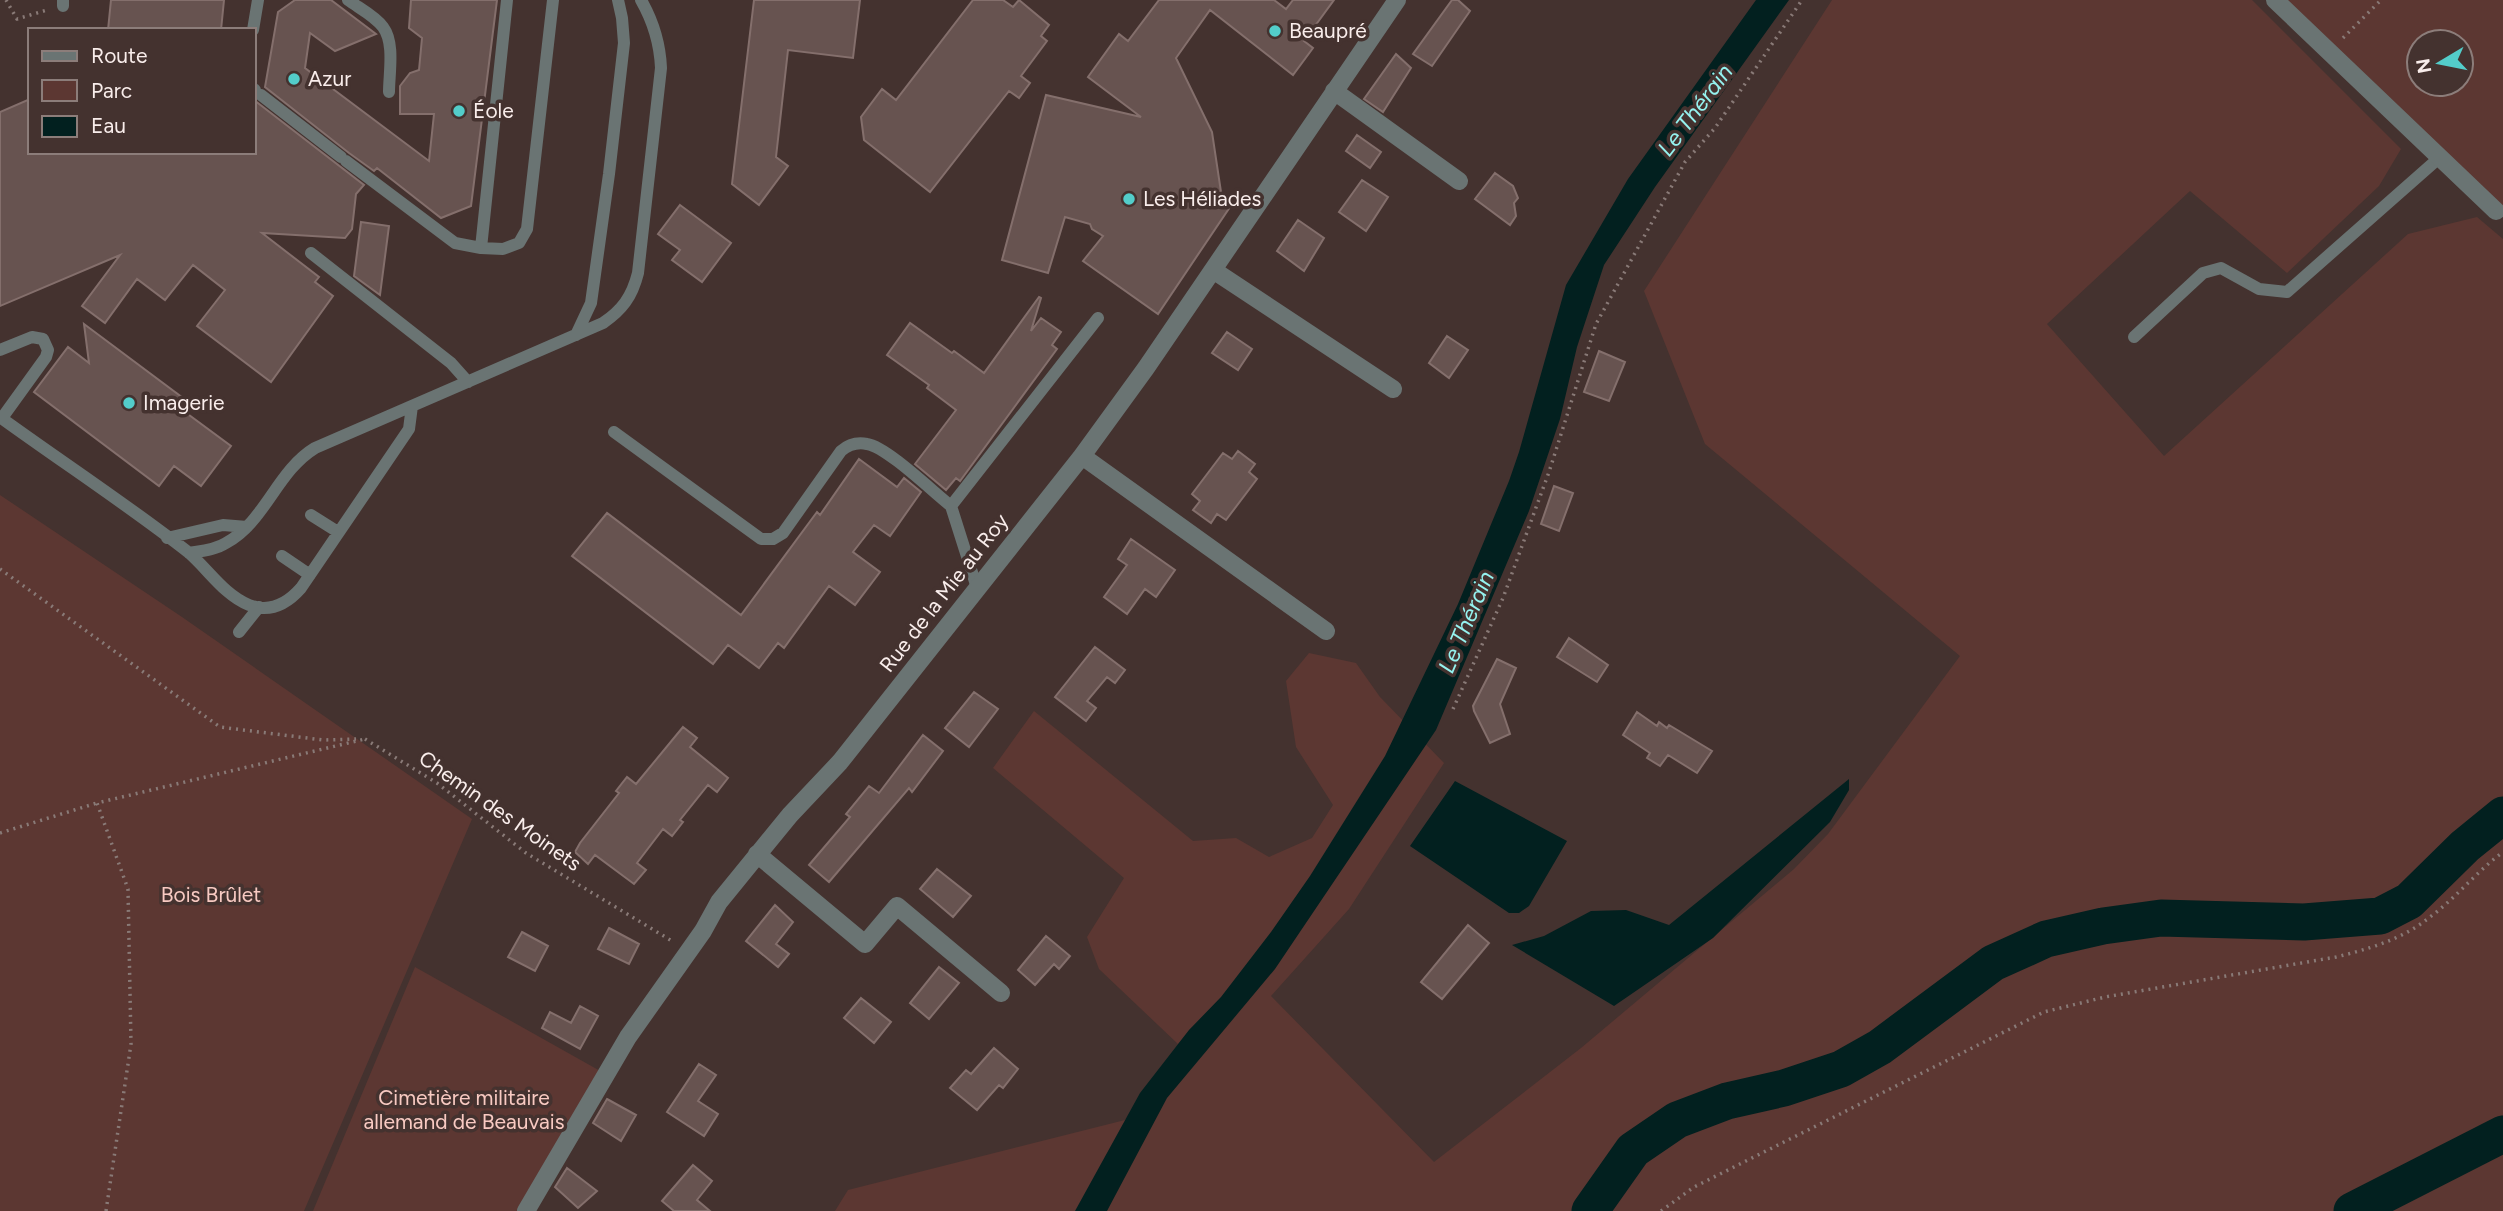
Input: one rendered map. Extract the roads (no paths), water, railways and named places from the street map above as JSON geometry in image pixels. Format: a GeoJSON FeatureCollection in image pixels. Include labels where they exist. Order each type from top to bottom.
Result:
{"type":"FeatureCollection","features":[{"type":"Feature","properties":{"kind":"street","name":"Rue de la Mie au Roy"},"geometry":{"type":"LineString","coordinates":[[526,1211],[634,1028],[689,951],[719,902],[757,854],[840,762],[1082,456],[1146,368],[1397,0]]}},
{"type":"Feature","properties":{"kind":"street"},"geometry":{"type":"LineString","coordinates":[[2275,0],[2496,211]]}},
{"type":"Feature","properties":{"kind":"street"},"geometry":{"type":"LineString","coordinates":[[1334,91],[1460,181]]}},
{"type":"Feature","properties":{"kind":"street"},"geometry":{"type":"LineString","coordinates":[[1213,270],[1393,389]]}},
{"type":"Feature","properties":{"kind":"street"},"geometry":{"type":"LineString","coordinates":[[1082,456],[1326,631]]}},
{"type":"Feature","properties":{"kind":"street"},"geometry":{"type":"LineString","coordinates":[[757,854],[865,944],[897,906],[1001,993]]}},
{"type":"Feature","properties":{"kind":"lane"},"geometry":{"type":"LineString","coordinates":[[253,28],[258,0]]}},
{"type":"Feature","properties":{"kind":"lane"},"geometry":{"type":"LineString","coordinates":[[348,0],[379,23],[385,31],[390,49],[388,92]]}},
{"type":"Feature","properties":{"kind":"lane"},"geometry":{"type":"LineString","coordinates":[[481,248],[507,0]]}},
{"type":"Feature","properties":{"kind":"lane"},"geometry":{"type":"LineString","coordinates":[[257,92],[447,239],[481,248],[512,247],[524,237],[527,229],[553,0]]}},
{"type":"Feature","properties":{"kind":"lane"},"geometry":{"type":"LineString","coordinates":[[576,335],[591,303],[609,174],[624,43],[618,0]]}},
{"type":"Feature","properties":{"kind":"lane"},"geometry":{"type":"LineString","coordinates":[[189,553],[226,543],[247,527],[290,468],[305,454],[576,335],[615,315],[631,295],[638,273],[661,68],[655,30],[641,0]]}},
{"type":"Feature","properties":{"kind":"lane"},"geometry":{"type":"LineString","coordinates":[[2134,337],[2203,273],[2221,268],[2259,289],[2287,292],[2439,158]]}},
{"type":"Feature","properties":{"kind":"lane"},"geometry":{"type":"LineString","coordinates":[[311,253],[451,363],[468,382]]}},
{"type":"Feature","properties":{"kind":"lane"},"geometry":{"type":"LineString","coordinates":[[951,506],[1098,318]]}},
{"type":"Feature","properties":{"kind":"lane"},"geometry":{"type":"LineString","coordinates":[[0,351],[33,337],[43,339],[48,349],[47,357],[1,418],[189,553],[233,595],[259,607],[279,607],[291,600],[409,429],[412,406]]}},
{"type":"Feature","properties":{"kind":"lane"},"geometry":{"type":"LineString","coordinates":[[614,432],[761,539],[773,539],[783,533],[841,451],[853,444],[867,444],[881,450],[951,506],[976,588]]}},
{"type":"Feature","properties":{"kind":"lane"},"geometry":{"type":"LineString","coordinates":[[311,515],[338,533]]}},
{"type":"Feature","properties":{"kind":"lane"},"geometry":{"type":"LineString","coordinates":[[167,538],[223,524],[247,527]]}},
{"type":"Feature","properties":{"kind":"lane"},"geometry":{"type":"LineString","coordinates":[[282,556],[310,575]]}},
{"type":"Feature","properties":{"kind":"lane"},"geometry":{"type":"LineString","coordinates":[[239,632],[259,607]]}},
{"type":"Feature","properties":{"kind":"water","name":"Le Thérain"},"geometry":{"type":"Polygon","coordinates":[[[1756,0],[1789,0],[1655,187],[1604,265],[1577,347],[1560,419],[1529,511],[1436,730],[1275,969],[1167,1098],[1107,1211],[1075,1211],[1140,1093],[1189,1030],[1221,997],[1271,932],[1310,876],[1385,756],[1458,604],[1509,481],[1566,285],[1628,179],[1756,0]]]}},
{"type":"Feature","properties":{"kind":"water"},"geometry":{"type":"Polygon","coordinates":[[[1849,779],[1849,790],[1830,822],[1713,938],[1614,1006],[1512,945],[1544,936],[1591,911],[1626,910],[1669,925],[1849,779]]]}},
{"type":"Feature","properties":{"kind":"water"},"geometry":{"type":"Polygon","coordinates":[[[1455,781],[1567,841],[1529,906],[1519,913],[1509,913],[1410,846],[1455,781]]]}},
{"type":"Feature","properties":{"kind":"waterway"},"geometry":{"type":"LineString","coordinates":[[1590,1211],[1633,1150],[1677,1120],[1727,1101],[1784,1088],[1841,1069],[1880,1047],[1993,963],[2046,939],[2103,926],[2161,918],[2304,922],[2380,916],[2409,901],[2465,846],[2503,815]]}},
{"type":"Feature","properties":{"kind":"waterway"},"geometry":{"type":"LineString","coordinates":[[2352,1211],[2503,1134]]}},
{"type":"Feature","properties":{"kind":"place","name":"Beaupré"},"geometry":{"type":"Point","coordinates":[1275,31]}},
{"type":"Feature","properties":{"kind":"place","name":"Azur"},"geometry":{"type":"Point","coordinates":[294,79]}},
{"type":"Feature","properties":{"kind":"place","name":"Éole"},"geometry":{"type":"Point","coordinates":[459,111]}},
{"type":"Feature","properties":{"kind":"place","name":"Les Héliades"},"geometry":{"type":"Point","coordinates":[1129,199]}},
{"type":"Feature","properties":{"kind":"place","name":"Imagerie"},"geometry":{"type":"Point","coordinates":[129,403]}},
{"type":"Feature","properties":{"kind":"park label","name":"Bois Brûlet"},"geometry":{"type":"Point","coordinates":[211,895]}},
{"type":"Feature","properties":{"kind":"park label","name":"Cimetière militaire allemand de Beauvais"},"geometry":{"type":"Point","coordinates":[464,1110]}}]}
